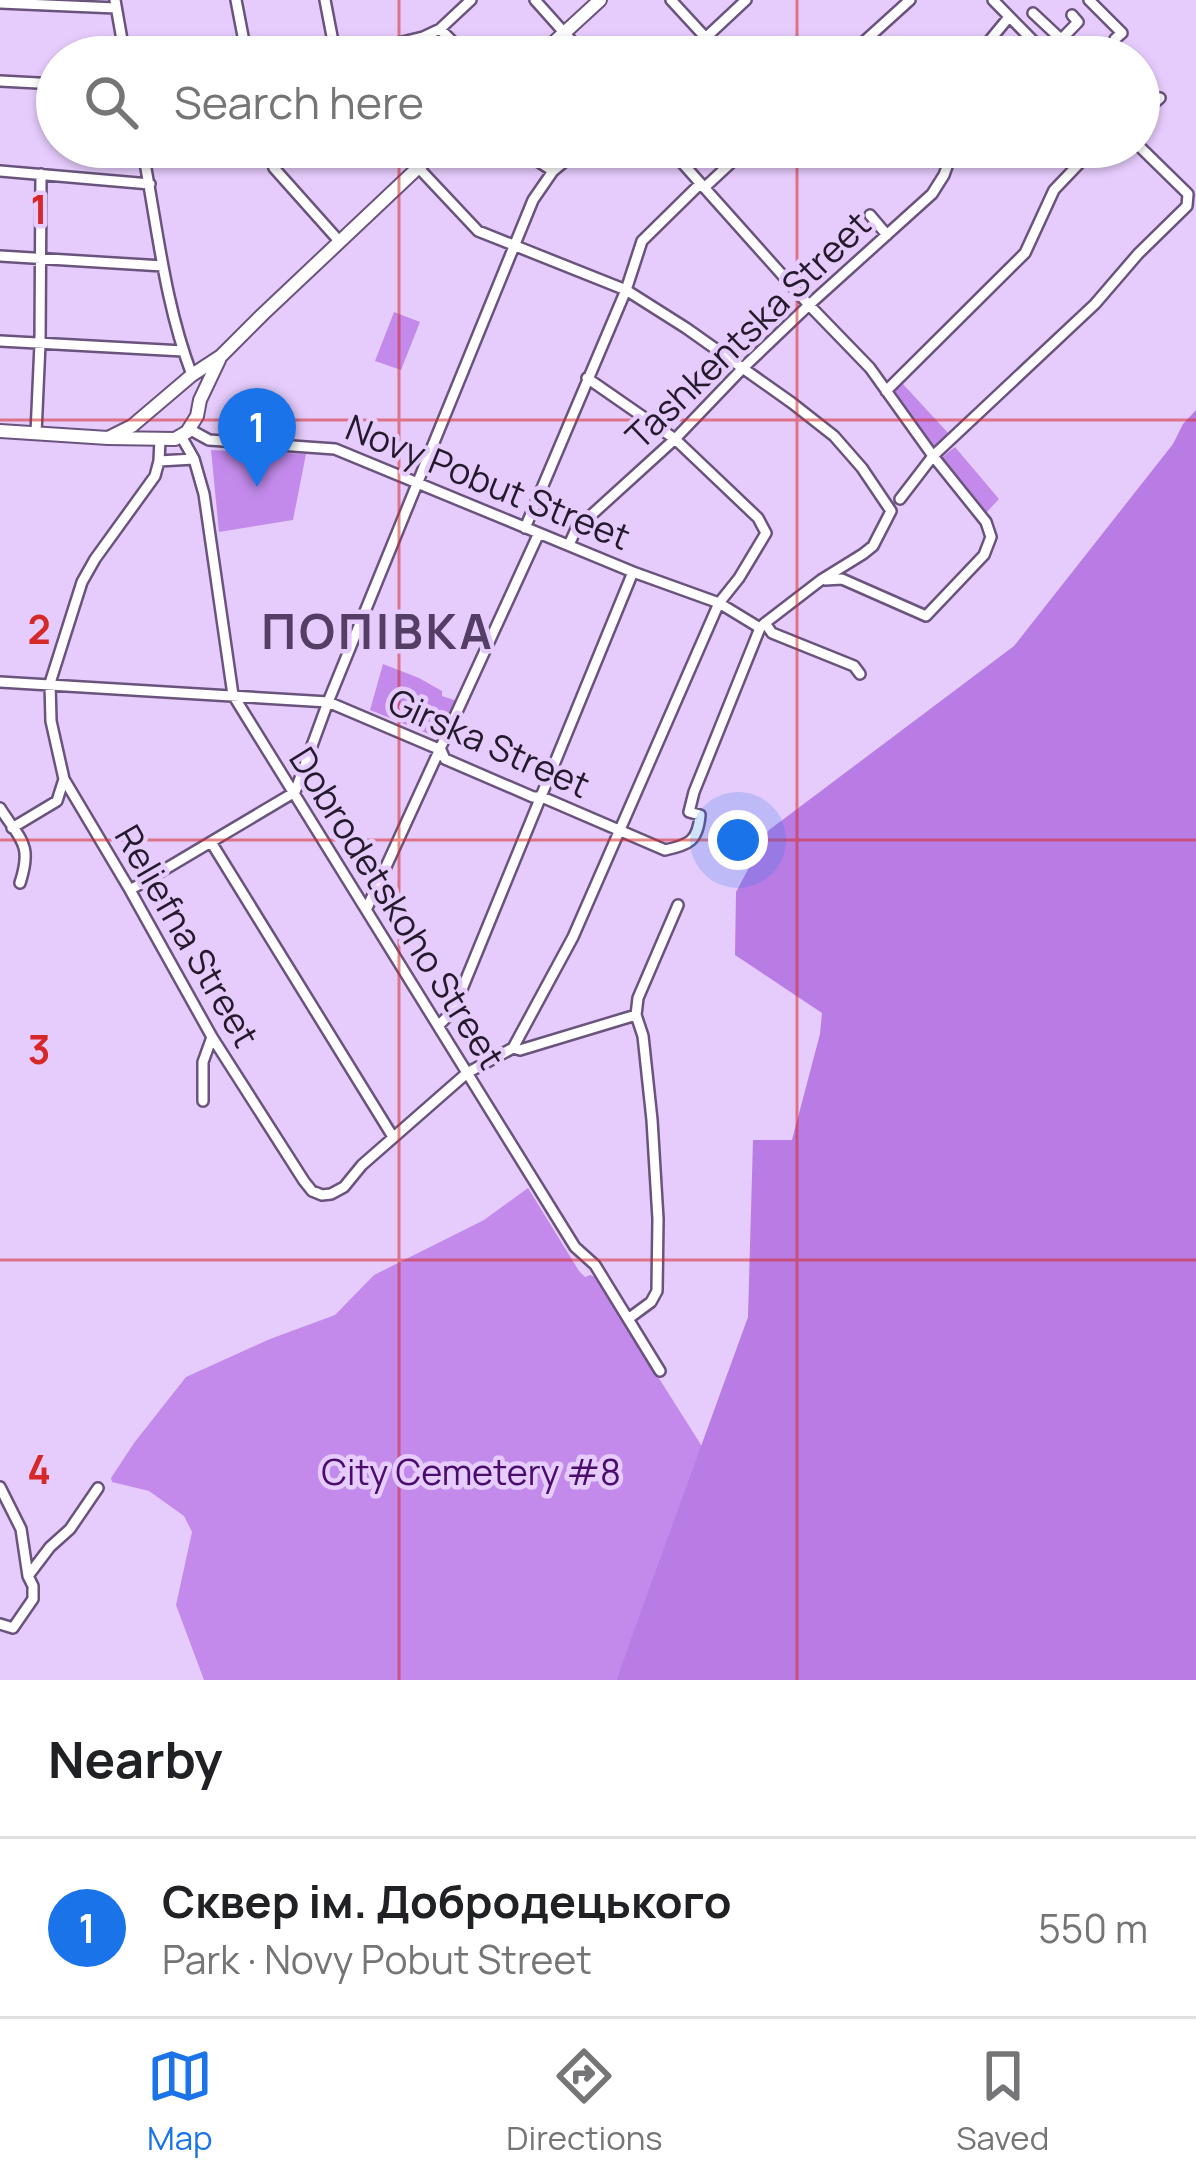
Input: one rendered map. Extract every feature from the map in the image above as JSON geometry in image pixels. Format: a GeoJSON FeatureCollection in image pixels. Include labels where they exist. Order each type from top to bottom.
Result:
{"type":"FeatureCollection","features":[{"type":"Feature","properties":{"kind":"main road"},"geometry":{"type":"LineString","coordinates":[[561,36],[599,0]]}},
{"type":"Feature","properties":{"kind":"main road"},"geometry":{"type":"LineString","coordinates":[[109,438],[155,409],[221,356],[417,168]]}},
{"type":"Feature","properties":{"kind":"main road"},"geometry":{"type":"LineString","coordinates":[[185,433],[197,416],[221,356]]}},
{"type":"Feature","properties":{"kind":"main road"},"geometry":{"type":"LineString","coordinates":[[179,386],[190,387],[200,400]]}},
{"type":"Feature","properties":{"kind":"main road"},"geometry":{"type":"LineString","coordinates":[[155,409],[154,430],[160,439]]}},
{"type":"Feature","properties":{"kind":"main road","name":"Novy Pobut Street"},"geometry":{"type":"LineString","coordinates":[[0,430],[167,440],[185,433]]}},
{"type":"Feature","properties":{"kind":"street"},"geometry":{"type":"LineString","coordinates":[[236,0],[243,36]]}},
{"type":"Feature","properties":{"kind":"street"},"geometry":{"type":"LineString","coordinates":[[325,0],[333,36]]}},
{"type":"Feature","properties":{"kind":"street"},"geometry":{"type":"LineString","coordinates":[[423,36],[440,29],[470,0]]}},
{"type":"Feature","properties":{"kind":"street"},"geometry":{"type":"LineString","coordinates":[[535,0],[567,36]]}},
{"type":"Feature","properties":{"kind":"street"},"geometry":{"type":"LineString","coordinates":[[671,0],[704,36]]}},
{"type":"Feature","properties":{"kind":"street"},"geometry":{"type":"LineString","coordinates":[[708,36],[746,0]]}},
{"type":"Feature","properties":{"kind":"street"},"geometry":{"type":"LineString","coordinates":[[870,36],[910,0]]}},
{"type":"Feature","properties":{"kind":"street"},"geometry":{"type":"LineString","coordinates":[[993,0],[1031,36]]}},
{"type":"Feature","properties":{"kind":"street"},"geometry":{"type":"LineString","coordinates":[[1089,0],[1122,33],[1118,36]]}},
{"type":"Feature","properties":{"kind":"street"},"geometry":{"type":"LineString","coordinates":[[0,3],[115,4],[121,36]]}},
{"type":"Feature","properties":{"kind":"street"},"geometry":{"type":"LineString","coordinates":[[990,36],[1008,10]]}},
{"type":"Feature","properties":{"kind":"street"},"geometry":{"type":"LineString","coordinates":[[1033,13],[1057,36]]}},
{"type":"Feature","properties":{"kind":"street"},"geometry":{"type":"LineString","coordinates":[[1065,36],[1078,22],[1072,15]]}},
{"type":"Feature","properties":{"kind":"street"},"geometry":{"type":"LineString","coordinates":[[440,29],[447,36]]}},
{"type":"Feature","properties":{"kind":"street"},"geometry":{"type":"LineString","coordinates":[[0,81],[36,83]]}},
{"type":"Feature","properties":{"kind":"street"},"geometry":{"type":"LineString","coordinates":[[900,499],[933,456],[1095,304],[1189,202],[1188,194],[1160,167]]}},
{"type":"Feature","properties":{"kind":"street"},"geometry":{"type":"LineString","coordinates":[[147,168],[183,351],[193,375]]}},
{"type":"Feature","properties":{"kind":"street"},"geometry":{"type":"LineString","coordinates":[[274,168],[340,242]]}},
{"type":"Feature","properties":{"kind":"street"},"geometry":{"type":"LineString","coordinates":[[417,168],[478,231],[626,290],[834,436],[862,468],[891,511],[872,546],[762,626]]}},
{"type":"Feature","properties":{"kind":"street"},"geometry":{"type":"LineString","coordinates":[[549,168],[553,171]]}},
{"type":"Feature","properties":{"kind":"street"},"geometry":{"type":"LineString","coordinates":[[130,890],[295,792],[514,245],[533,200],[557,168]]}},
{"type":"Feature","properties":{"kind":"street"},"geometry":{"type":"LineString","coordinates":[[686,168],[870,368],[986,522],[991,538],[984,555],[926,616],[842,579],[821,580]]}},
{"type":"Feature","properties":{"kind":"street"},"geometry":{"type":"LineString","coordinates":[[525,527],[643,241],[723,168]]}},
{"type":"Feature","properties":{"kind":"street","name":"Tashkentska Street"},"geometry":{"type":"LineString","coordinates":[[569,545],[576,529],[932,194],[946,168]]}},
{"type":"Feature","properties":{"kind":"street"},"geometry":{"type":"LineString","coordinates":[[886,391],[1025,253],[1054,190],[1075,168]]}},
{"type":"Feature","properties":{"kind":"street"},"geometry":{"type":"LineString","coordinates":[[0,171],[150,184]]}},
{"type":"Feature","properties":{"kind":"street"},"geometry":{"type":"LineString","coordinates":[[36,433],[41,174]]}},
{"type":"Feature","properties":{"kind":"street"},"geometry":{"type":"LineString","coordinates":[[870,215],[887,235]]}},
{"type":"Feature","properties":{"kind":"street"},"geometry":{"type":"LineString","coordinates":[[0,256],[164,266]]}},
{"type":"Feature","properties":{"kind":"street"},"geometry":{"type":"LineString","coordinates":[[0,341],[183,351]]}},
{"type":"Feature","properties":{"kind":"street"},"geometry":{"type":"LineString","coordinates":[[211,842],[393,1137],[467,1073],[513,1048],[621,830],[719,603],[766,533],[765,526],[675,439],[587,378]]}},
{"type":"Feature","properties":{"kind":"street","name":"Novy Pobut Street"},"geometry":{"type":"LineString","coordinates":[[185,433],[209,440],[325,447],[719,603],[772,633],[854,666],[860,674]]}},
{"type":"Feature","properties":{"kind":"street","name":"Dobrodetskoho Street"},"geometry":{"type":"LineString","coordinates":[[185,433],[207,513],[233,695],[575,1247],[595,1265],[660,1370]]}},
{"type":"Feature","properties":{"kind":"street"},"geometry":{"type":"LineString","coordinates":[[50,683],[82,582],[155,476],[160,439]]}},
{"type":"Feature","properties":{"kind":"street"},"geometry":{"type":"LineString","coordinates":[[159,461],[194,459]]}},
{"type":"Feature","properties":{"kind":"street"},"geometry":{"type":"LineString","coordinates":[[368,908],[538,533]]}},
{"type":"Feature","properties":{"kind":"street"},"geometry":{"type":"LineString","coordinates":[[438,1027],[453,1011],[633,572]]}},
{"type":"Feature","properties":{"kind":"street","name":"Girska Street"},"geometry":{"type":"LineString","coordinates":[[0,682],[328,702],[441,750],[445,759],[665,850],[692,840],[698,832],[700,815],[689,812],[694,792],[762,626]]}},
{"type":"Feature","properties":{"kind":"street","name":"Reliefna Street"},"geometry":{"type":"LineString","coordinates":[[50,683],[51,721],[64,779],[212,1036],[304,1181],[312,1191],[331,1194],[344,1187],[393,1137]]}},
{"type":"Feature","properties":{"kind":"street"},"geometry":{"type":"LineString","coordinates":[[12,828],[57,801],[64,779]]}},
{"type":"Feature","properties":{"kind":"street"},"geometry":{"type":"LineString","coordinates":[[0,808],[26,844],[20,883]]}},
{"type":"Feature","properties":{"kind":"street"},"geometry":{"type":"LineString","coordinates":[[628,1318],[657,1292],[652,1120],[643,1036],[636,1015],[638,998],[678,905]]}},
{"type":"Feature","properties":{"kind":"street"},"geometry":{"type":"LineString","coordinates":[[513,1048],[520,1051],[636,1015]]}},
{"type":"Feature","properties":{"kind":"street"},"geometry":{"type":"LineString","coordinates":[[203,1101],[203,1062],[212,1036]]}},
{"type":"Feature","properties":{"kind":"street"},"geometry":{"type":"LineString","coordinates":[[0,1487],[21,1529],[33,1586],[33,1599],[13,1628],[0,1624]]}},
{"type":"Feature","properties":{"kind":"street"},"geometry":{"type":"LineString","coordinates":[[28,1576],[70,1529],[98,1488]]}},
{"type":"Feature","properties":{"kind":"green space"},"geometry":{"type":"Polygon","coordinates":[[[394,312],[420,322],[401,370],[375,361],[394,312]]]}},
{"type":"Feature","properties":{"kind":"green space"},"geometry":{"type":"Polygon","coordinates":[[[902,383],[950,435],[933,450],[891,391],[902,383]]]}},
{"type":"Feature","properties":{"kind":"green space"},"geometry":{"type":"Polygon","coordinates":[[[955,447],[999,499],[985,514],[941,458],[955,447]]]}},
{"type":"Feature","properties":{"kind":"green space"},"geometry":{"type":"Polygon","coordinates":[[[211,450],[306,454],[293,520],[219,532],[211,450]]]}},
{"type":"Feature","properties":{"kind":"green space"},"geometry":{"type":"Polygon","coordinates":[[[383,664],[457,701],[443,735],[439,738],[370,710],[383,664]]]}},
{"type":"Feature","properties":{"kind":"green space","name":"City Cemetery #8"},"geometry":{"type":"Polygon","coordinates":[[[528,1188],[579,1271],[595,1277],[703,1448],[616,1680],[204,1680],[176,1605],[192,1532],[184,1516],[149,1491],[112,1482],[134,1443],[186,1377],[335,1315],[374,1275],[484,1220],[528,1188]]]}},
{"type":"Feature","properties":{"kind":"shaded area"},"geometry":{"type":"Polygon","coordinates":[[[1196,410],[1196,1680],[616,1680],[748,1317],[753,1140],[792,1140],[820,1034],[822,1013],[735,955],[736,892],[769,830],[1014,646],[1196,410]]]}},
{"type":"Feature","properties":{"kind":"place","name":"Сквер ім. Добродецького"},"geometry":{"type":"Point","coordinates":[257,487]}},
{"type":"Feature","properties":{"kind":"district","name":"ПОПІВКА"},"geometry":{"type":"Point","coordinates":[378,632]}}]}
